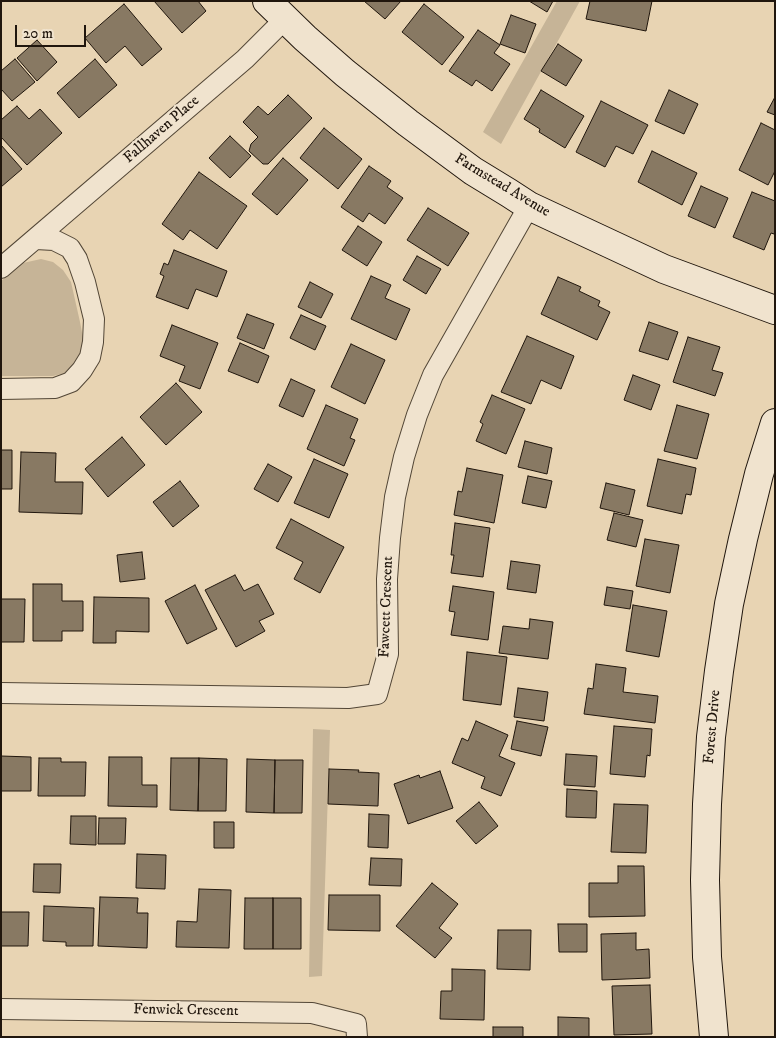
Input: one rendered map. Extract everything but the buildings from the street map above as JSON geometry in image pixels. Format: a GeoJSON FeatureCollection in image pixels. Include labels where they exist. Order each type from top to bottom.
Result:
{"type":"FeatureCollection","features":[{"type":"Feature","properties":{"kind":"street","name":"Farmstead Avenue"},"geometry":{"type":"LineString","coordinates":[[276,10],[345,73],[408,123],[473,171],[529,206],[664,269],[775,310]]}},
{"type":"Feature","properties":{"kind":"street","name":"Fallhaven Place"},"geometry":{"type":"LineString","coordinates":[[1,268],[245,59],[276,10]]}},
{"type":"Feature","properties":{"kind":"street","name":"Fawcett Crescent"},"geometry":{"type":"LineString","coordinates":[[1,692],[348,698],[377,694],[388,654],[387,579],[395,497],[404,457],[417,415],[433,375],[529,206]]}},
{"type":"Feature","properties":{"kind":"street"},"geometry":{"type":"LineString","coordinates":[[1,390],[55,388],[71,382],[90,357],[94,319],[77,259],[70,248],[54,240],[36,239]]}},
{"type":"Feature","properties":{"kind":"street","name":"Forest Drive"},"geometry":{"type":"LineString","coordinates":[[714,1037],[707,956],[705,880],[711,737],[729,604],[759,474],[775,423]]}},
{"type":"Feature","properties":{"kind":"street","name":"Fenwick Crescent"},"geometry":{"type":"LineString","coordinates":[[1,1009],[312,1013],[356,1024],[357,1037]]}},
{"type":"Feature","properties":{"kind":"shaded area"},"geometry":{"type":"Polygon","coordinates":[[[557,1],[580,1],[501,144],[483,132],[557,1]]]}},
{"type":"Feature","properties":{"kind":"shaded area"},"geometry":{"type":"Polygon","coordinates":[[[41,259],[53,262],[63,270],[71,282],[84,343],[83,353],[76,365],[65,373],[53,376],[1,376],[1,281],[23,263],[41,259]]]}},
{"type":"Feature","properties":{"kind":"shaded area"},"geometry":{"type":"Polygon","coordinates":[[[313,729],[330,730],[322,976],[309,977],[313,729]]]}}]}
